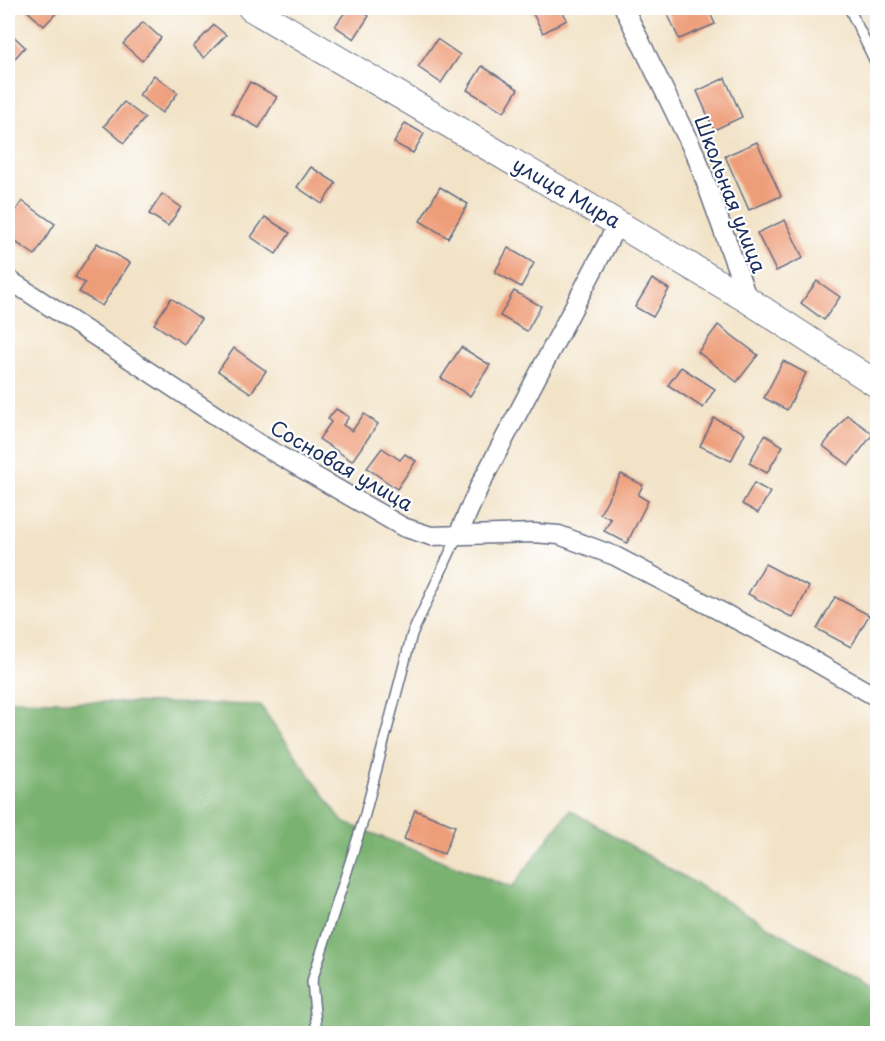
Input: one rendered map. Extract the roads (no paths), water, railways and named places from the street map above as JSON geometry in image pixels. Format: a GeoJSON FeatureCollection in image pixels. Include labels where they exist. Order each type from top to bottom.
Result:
{"type":"FeatureCollection","features":[{"type":"Feature","properties":{"kind":"street","name":"улица Мира"},"geometry":{"type":"LineString","coordinates":[[251,8],[748,300],[878,385]]}},
{"type":"Feature","properties":{"kind":"street","name":"Школьная улица"},"geometry":{"type":"LineString","coordinates":[[624,8],[697,158],[748,300]]}},
{"type":"Feature","properties":{"kind":"street"},"geometry":{"type":"LineString","coordinates":[[458,536],[480,485],[618,222]]}},
{"type":"Feature","properties":{"kind":"street","name":"Сосновая улица"},"geometry":{"type":"LineString","coordinates":[[8,279],[256,442],[403,527],[431,536],[550,535],[588,545],[615,556],[800,653],[878,698]]}},
{"type":"Feature","properties":{"kind":"lane"},"geometry":{"type":"LineString","coordinates":[[849,8],[878,68]]}},
{"type":"Feature","properties":{"kind":"lane"},"geometry":{"type":"LineString","coordinates":[[317,1034],[312,981],[364,818],[412,634],[458,536]]}}]}
